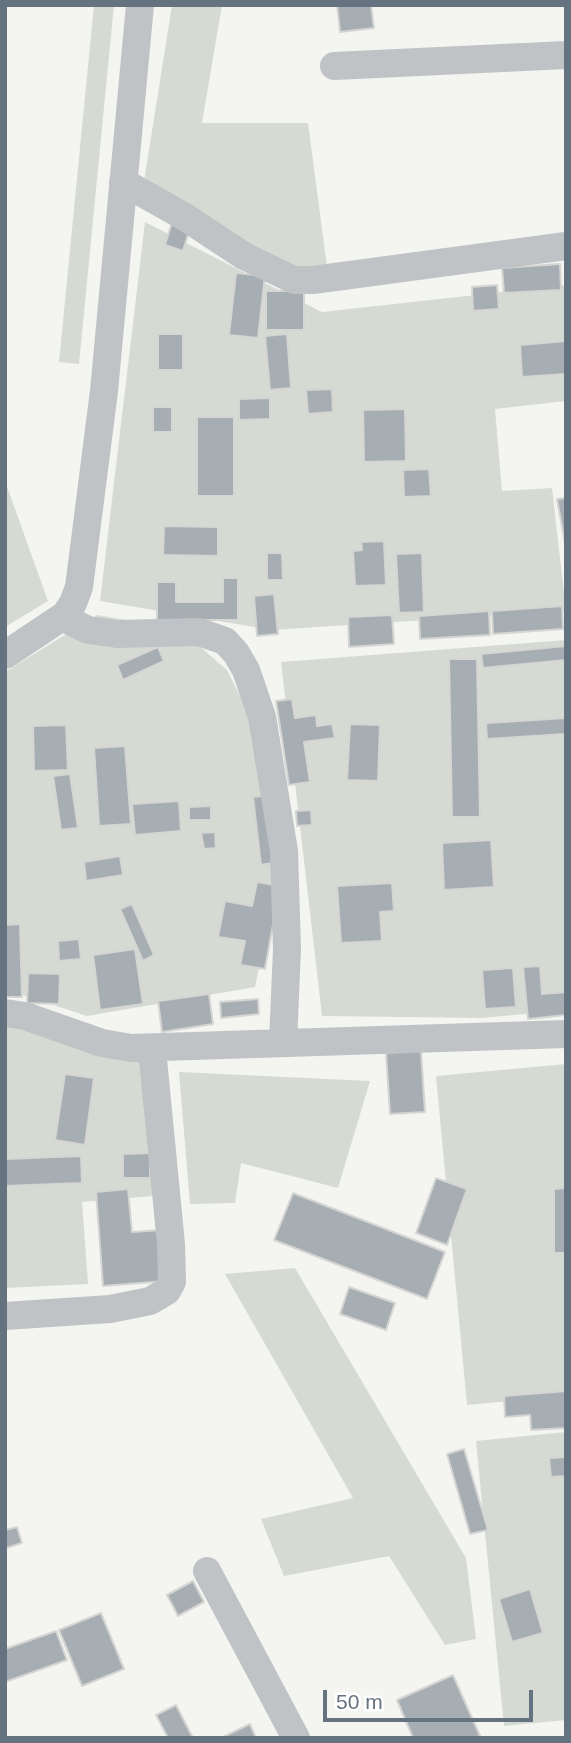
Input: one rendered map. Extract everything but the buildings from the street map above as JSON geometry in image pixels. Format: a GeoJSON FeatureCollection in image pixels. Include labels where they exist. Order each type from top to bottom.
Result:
{"type":"FeatureCollection","features":[{"type":"Feature","properties":{"kind":"street"},"geometry":{"type":"LineString","coordinates":[[5,655],[62,617],[73,603],[79,587],[104,391],[140,5]]}},
{"type":"Feature","properties":{"kind":"street"},"geometry":{"type":"LineString","coordinates":[[334,66],[566,55]]}},
{"type":"Feature","properties":{"kind":"street"},"geometry":{"type":"LineString","coordinates":[[123,183],[185,217],[244,256],[294,280],[313,281],[566,246]]}},
{"type":"Feature","properties":{"kind":"street"},"geometry":{"type":"LineString","coordinates":[[62,617],[88,630],[117,634],[199,632],[225,641],[246,670],[262,717],[284,851],[287,950],[283,1042]]}},
{"type":"Feature","properties":{"kind":"street"},"geometry":{"type":"LineString","coordinates":[[5,1013],[25,1016],[103,1043],[152,1049],[283,1042],[443,1040],[566,1034]]}},
{"type":"Feature","properties":{"kind":"street"},"geometry":{"type":"LineString","coordinates":[[5,1316],[110,1309],[150,1301],[167,1291],[172,1282],[171,1244],[152,1049]]}},
{"type":"Feature","properties":{"kind":"street"},"geometry":{"type":"LineString","coordinates":[[207,1571],[296,1738]]}},
{"type":"Feature","properties":{"kind":"shaded area"},"geometry":{"type":"Polygon","coordinates":[[[94,5],[114,5],[79,364],[59,362],[94,5]]]}},
{"type":"Feature","properties":{"kind":"shaded area"},"geometry":{"type":"Polygon","coordinates":[[[172,5],[222,5],[202,123],[308,123],[327,267],[291,275],[143,188],[172,5]]]}},
{"type":"Feature","properties":{"kind":"shaded area"},"geometry":{"type":"Polygon","coordinates":[[[145,222],[322,312],[566,285],[566,401],[495,409],[502,491],[552,488],[566,611],[272,630],[100,601],[145,222]]]}},
{"type":"Feature","properties":{"kind":"shaded area"},"geometry":{"type":"Polygon","coordinates":[[[5,481],[48,601],[5,627],[5,481]]]}},
{"type":"Feature","properties":{"kind":"shaded area"},"geometry":{"type":"Polygon","coordinates":[[[97,615],[139,622],[190,638],[227,670],[248,712],[278,876],[255,987],[87,1016],[5,989],[5,672],[97,615]]]}},
{"type":"Feature","properties":{"kind":"shaded area"},"geometry":{"type":"Polygon","coordinates":[[[566,640],[566,1010],[482,1018],[322,1016],[281,662],[566,640]]]}},
{"type":"Feature","properties":{"kind":"shaded area"},"geometry":{"type":"Polygon","coordinates":[[[5,1025],[149,1063],[153,1196],[82,1202],[88,1284],[5,1288],[5,1025]]]}},
{"type":"Feature","properties":{"kind":"shaded area"},"geometry":{"type":"Polygon","coordinates":[[[566,1064],[566,1396],[467,1405],[436,1076],[566,1064]]]}},
{"type":"Feature","properties":{"kind":"shaded area"},"geometry":{"type":"Polygon","coordinates":[[[179,1072],[370,1081],[338,1188],[241,1163],[235,1203],[190,1204],[179,1072]]]}},
{"type":"Feature","properties":{"kind":"shaded area"},"geometry":{"type":"Polygon","coordinates":[[[295,1268],[466,1558],[476,1639],[445,1645],[389,1556],[284,1576],[261,1519],[353,1498],[225,1274],[295,1268]]]}},
{"type":"Feature","properties":{"kind":"shaded area"},"geometry":{"type":"Polygon","coordinates":[[[566,1432],[566,1720],[504,1726],[476,1441],[566,1432]]]}}]}
